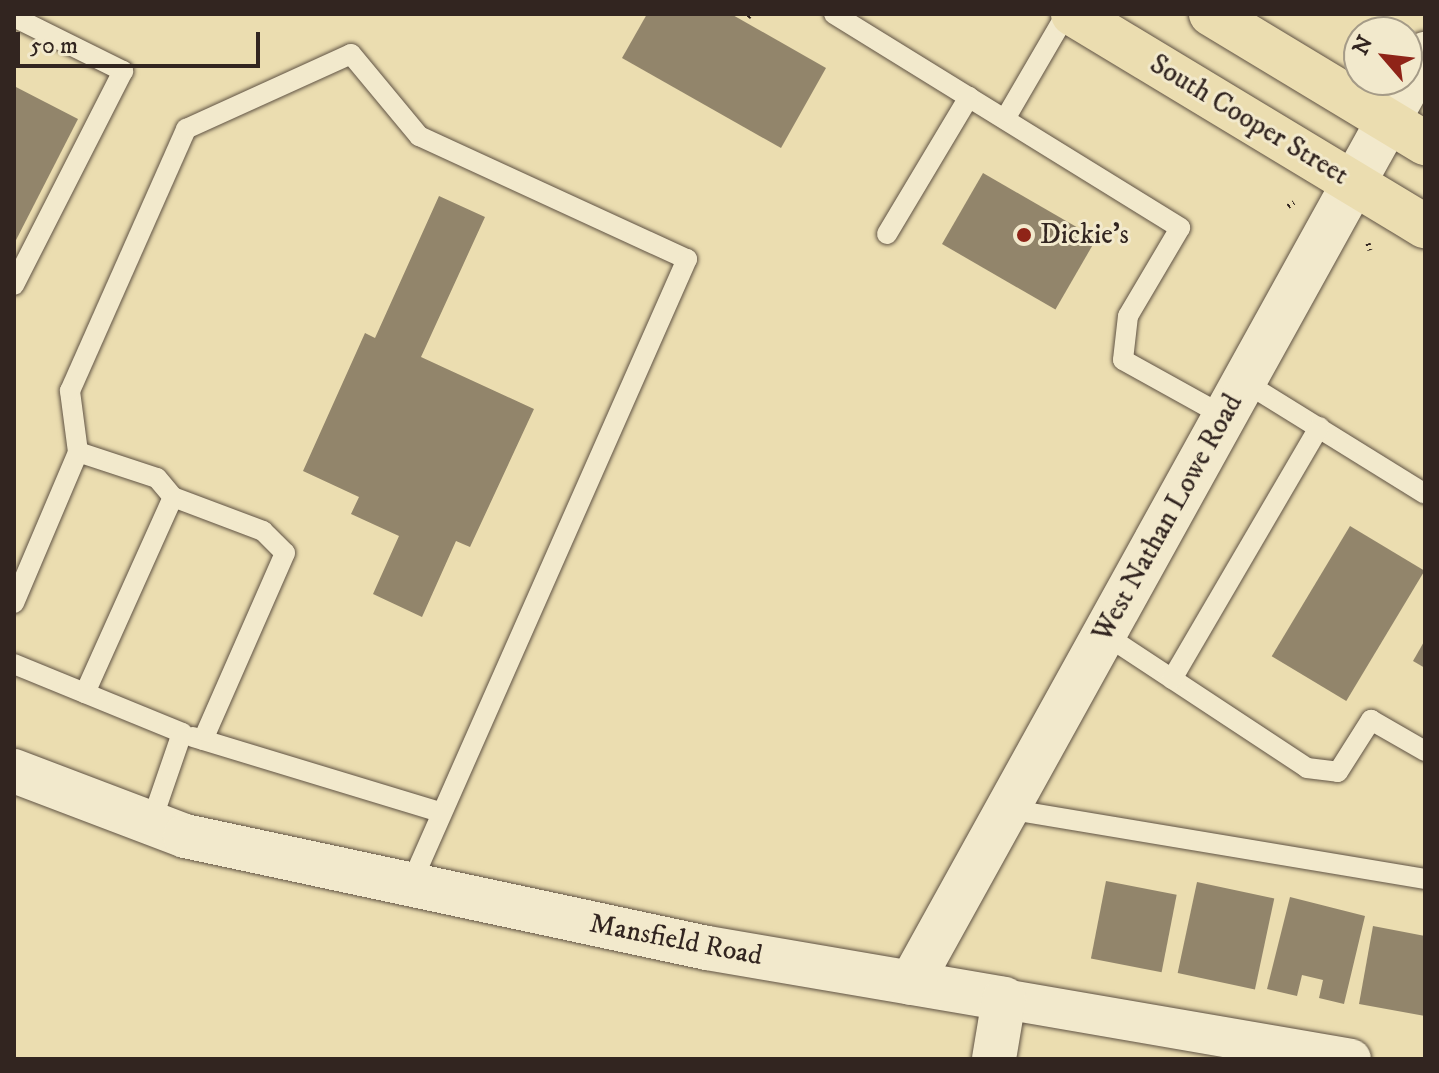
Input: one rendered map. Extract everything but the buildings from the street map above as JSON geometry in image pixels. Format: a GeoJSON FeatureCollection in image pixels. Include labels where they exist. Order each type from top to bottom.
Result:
{"type":"FeatureCollection","features":[{"type":"Feature","properties":{"kind":"main road","name":"South Cooper Street"},"geometry":{"type":"LineString","coordinates":[[1073,14],[1425,226]]}},
{"type":"Feature","properties":{"kind":"main road"},"geometry":{"type":"LineString","coordinates":[[1211,14],[1425,143]]}},
{"type":"Feature","properties":{"kind":"street","name":"West Nathan Lowe Road"},"geometry":{"type":"LineString","coordinates":[[911,983],[1425,54]]}},
{"type":"Feature","properties":{"kind":"street","name":"Mansfield Road"},"geometry":{"type":"LineString","coordinates":[[14,771],[185,836],[410,886],[707,948],[1351,1059]]}},
{"type":"Feature","properties":{"kind":"street"},"geometry":{"type":"LineString","coordinates":[[994,1059],[1004,999]]}},
{"type":"Feature","properties":{"kind":"lane"},"geometry":{"type":"LineString","coordinates":[[834,14],[1180,228],[1128,316],[1123,360],[1319,427],[1425,494]]}},
{"type":"Feature","properties":{"kind":"lane"},"geometry":{"type":"LineString","coordinates":[[1005,119],[1066,14]]}},
{"type":"Feature","properties":{"kind":"lane"},"geometry":{"type":"LineString","coordinates":[[14,17],[123,71],[14,285]]}},
{"type":"Feature","properties":{"kind":"lane"},"geometry":{"type":"LineString","coordinates":[[14,603],[78,452],[70,391],[186,129],[351,54],[419,136],[687,259],[440,812],[410,886]]}},
{"type":"Feature","properties":{"kind":"lane"},"geometry":{"type":"LineString","coordinates":[[887,234],[969,97]]}},
{"type":"Feature","properties":{"kind":"lane"},"geometry":{"type":"LineString","coordinates":[[1172,679],[1319,427]]}},
{"type":"Feature","properties":{"kind":"lane"},"geometry":{"type":"LineString","coordinates":[[78,452],[157,478],[173,497],[263,531],[285,553],[203,740]]}},
{"type":"Feature","properties":{"kind":"lane"},"geometry":{"type":"LineString","coordinates":[[85,693],[173,497]]}},
{"type":"Feature","properties":{"kind":"lane"},"geometry":{"type":"LineString","coordinates":[[1104,634],[1307,768],[1338,772],[1371,720],[1425,751]]}},
{"type":"Feature","properties":{"kind":"lane"},"geometry":{"type":"LineString","coordinates":[[14,664],[182,733],[440,812]]}},
{"type":"Feature","properties":{"kind":"lane"},"geometry":{"type":"LineString","coordinates":[[151,823],[182,733]]}},
{"type":"Feature","properties":{"kind":"lane"},"geometry":{"type":"LineString","coordinates":[[1007,809],[1425,879]]}},
{"type":"Feature","properties":{"kind":"place","name":"Dickie's"},"geometry":{"type":"Point","coordinates":[1024,235]}}]}
